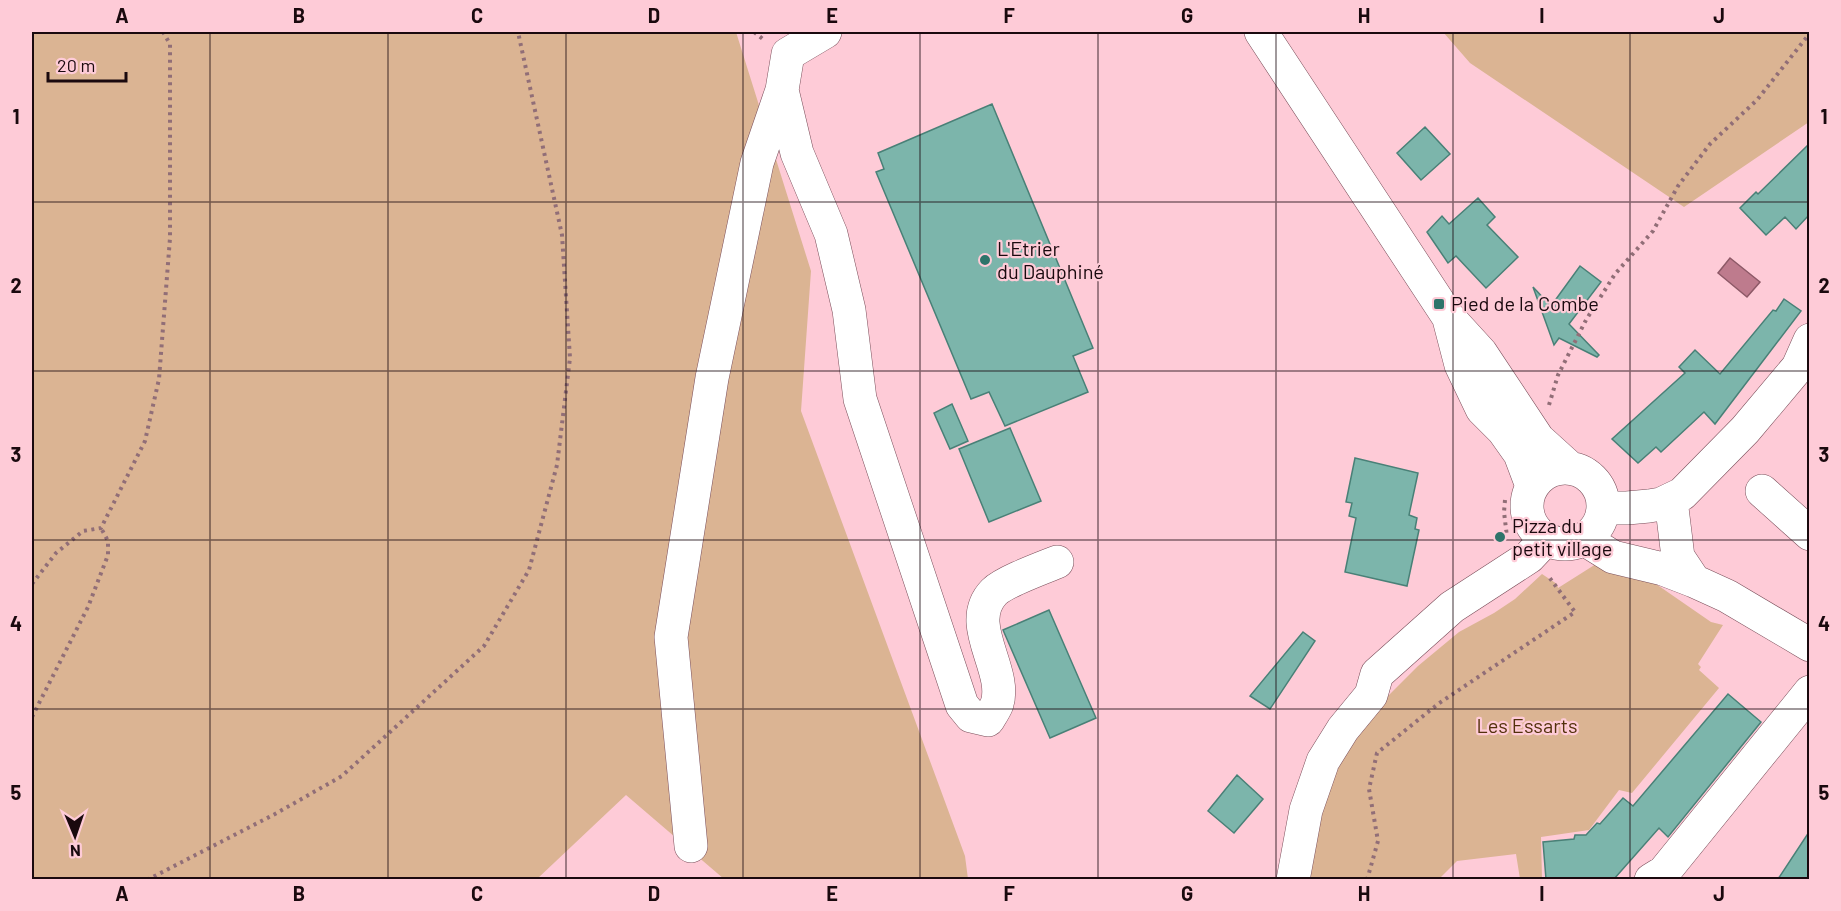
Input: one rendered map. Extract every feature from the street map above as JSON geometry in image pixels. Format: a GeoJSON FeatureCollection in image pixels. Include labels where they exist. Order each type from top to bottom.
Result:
{"type":"FeatureCollection","features":[{"type":"Feature","properties":{"kind":"street"},"geometry":{"type":"LineString","coordinates":[[691,846],[671,637],[712,378],[757,163],[782,90],[788,54],[825,32]]}},
{"type":"Feature","properties":{"kind":"street"},"geometry":{"type":"LineString","coordinates":[[1261,32],[1449,318],[1481,352],[1538,439],[1570,468]]}},
{"type":"Feature","properties":{"kind":"street"},"geometry":{"type":"LineString","coordinates":[[782,90],[797,153],[831,234],[849,310],[860,399],[962,705],[971,716],[988,720],[997,704],[999,684],[983,631],[985,608],[994,592],[1020,577],[1057,562]]}},
{"type":"Feature","properties":{"kind":"street"},"geometry":{"type":"LineString","coordinates":[[1449,318],[1461,365],[1482,410],[1503,430],[1520,454],[1519,488]]}},
{"type":"Feature","properties":{"kind":"street"},"geometry":{"type":"LineString","coordinates":[[1293,879],[1306,810],[1323,761],[1342,729],[1371,695],[1377,674],[1452,607],[1538,548],[1572,544],[1596,522],[1627,508],[1661,504],[1682,494],[1745,430],[1798,367],[1809,340]]}},
{"type":"Feature","properties":{"kind":"street"},"geometry":{"type":"LineString","coordinates":[[1519,488],[1548,471],[1559,468],[1581,471],[1591,477],[1603,497],[1596,522],[1612,557],[1663,569],[1694,581],[1726,596],[1809,645]]}},
{"type":"Feature","properties":{"kind":"street"},"geometry":{"type":"LineString","coordinates":[[1519,488],[1528,496],[1528,516],[1538,533],[1538,548]]}},
{"type":"Feature","properties":{"kind":"street"},"geometry":{"type":"LineString","coordinates":[[1762,491],[1809,534]]}},
{"type":"Feature","properties":{"kind":"street"},"geometry":{"type":"LineString","coordinates":[[1671,500],[1678,556],[1694,581]]}},
{"type":"Feature","properties":{"kind":"street"},"geometry":{"type":"LineString","coordinates":[[1651,879],[1664,872],[1809,692]]}},
{"type":"Feature","properties":{"kind":"path"},"geometry":{"type":"LineString","coordinates":[[101,528],[145,441],[159,379],[170,238],[170,44],[163,32]]}},
{"type":"Feature","properties":{"kind":"path"},"geometry":{"type":"LineString","coordinates":[[147,879],[275,814],[342,776],[484,646],[529,570],[557,465],[570,358],[562,235],[518,32]]}},
{"type":"Feature","properties":{"kind":"path"},"geometry":{"type":"LineString","coordinates":[[1538,439],[1541,436],[1558,375],[1586,320],[1615,274],[1653,231],[1678,186],[1710,144],[1756,99],[1809,33]]}},
{"type":"Feature","properties":{"kind":"path"},"geometry":{"type":"LineString","coordinates":[[1367,879],[1378,841],[1369,789],[1377,753],[1438,704],[1575,612],[1555,583],[1538,548],[1508,541],[1504,512],[1519,488]]}},
{"type":"Feature","properties":{"kind":"path"},"geometry":{"type":"LineString","coordinates":[[32,584],[56,553],[83,531],[101,528]]}},
{"type":"Feature","properties":{"kind":"path"},"geometry":{"type":"LineString","coordinates":[[32,717],[88,607],[108,555],[108,540],[101,528]]}},
{"type":"Feature","properties":{"kind":"green space"},"geometry":{"type":"Polygon","coordinates":[[[32,32],[736,32],[811,271],[801,411],[965,856],[968,879],[724,879],[626,795],[537,879],[32,879],[32,32]]]}},
{"type":"Feature","properties":{"kind":"green space"},"geometry":{"type":"Polygon","coordinates":[[[1443,32],[1809,32],[1809,122],[1684,207],[1470,63],[1443,32]]]}},
{"type":"Feature","properties":{"kind":"green space","name":"Les Essarts"},"geometry":{"type":"Polygon","coordinates":[[[1596,564],[1656,584],[1711,622],[1723,625],[1698,664],[1701,667],[1699,670],[1719,688],[1632,793],[1619,790],[1589,830],[1541,837],[1542,879],[1520,879],[1516,854],[1457,861],[1439,879],[1308,880],[1315,826],[1337,759],[1384,700],[1418,666],[1459,632],[1515,599],[1542,574],[1557,584],[1558,588],[1596,564]]]}},
{"type":"Feature","properties":{"kind":"shaded area"},"geometry":{"type":"Polygon","coordinates":[[[1730,258],[1760,282],[1747,297],[1718,273],[1730,258]]]}},
{"type":"Feature","properties":{"kind":"building","name":"L'Etrier du Dauphiné"},"geometry":{"type":"Polygon","coordinates":[[[992,104],[1093,348],[1073,356],[1088,392],[1005,426],[989,392],[971,399],[876,172],[884,169],[878,153],[992,104]]]}},
{"type":"Feature","properties":{"kind":"building"},"geometry":{"type":"Polygon","coordinates":[[[1425,127],[1450,154],[1421,180],[1397,153],[1425,127]]]}},
{"type":"Feature","properties":{"kind":"building"},"geometry":{"type":"Polygon","coordinates":[[[1809,144],[1809,215],[1796,229],[1785,217],[1766,235],[1740,208],[1756,192],[1758,194],[1809,144]]]}},
{"type":"Feature","properties":{"kind":"building"},"geometry":{"type":"Polygon","coordinates":[[[1478,198],[1495,217],[1487,225],[1518,257],[1486,288],[1456,256],[1448,263],[1427,232],[1442,216],[1449,224],[1478,198]]]}},
{"type":"Feature","properties":{"kind":"building"},"geometry":{"type":"Polygon","coordinates":[[[1580,266],[1601,282],[1569,324],[1599,355],[1597,357],[1559,338],[1554,345],[1533,287],[1551,306],[1580,266]]]}},
{"type":"Feature","properties":{"kind":"building"},"geometry":{"type":"Polygon","coordinates":[[[1784,299],[1801,311],[1715,424],[1704,412],[1661,452],[1656,447],[1638,463],[1612,439],[1685,373],[1679,367],[1695,350],[1720,374],[1784,299]]]}},
{"type":"Feature","properties":{"kind":"building"},"geometry":{"type":"Polygon","coordinates":[[[952,404],[968,441],[950,449],[934,413],[952,404]]]}},
{"type":"Feature","properties":{"kind":"building"},"geometry":{"type":"Polygon","coordinates":[[[1010,428],[1041,501],[989,522],[959,449],[1010,428]]]}},
{"type":"Feature","properties":{"kind":"building"},"geometry":{"type":"Polygon","coordinates":[[[1355,458],[1418,473],[1409,515],[1417,518],[1415,529],[1419,530],[1407,586],[1345,572],[1356,518],[1349,516],[1352,503],[1346,502],[1355,458]]]}},
{"type":"Feature","properties":{"kind":"building"},"geometry":{"type":"Polygon","coordinates":[[[1049,610],[1096,718],[1050,738],[1003,630],[1049,610]]]}},
{"type":"Feature","properties":{"kind":"building"},"geometry":{"type":"Polygon","coordinates":[[[1303,632],[1315,641],[1270,709],[1250,696],[1303,632]]]}},
{"type":"Feature","properties":{"kind":"building"},"geometry":{"type":"Polygon","coordinates":[[[1728,694],[1761,722],[1668,837],[1659,828],[1614,879],[1546,879],[1543,842],[1574,839],[1575,835],[1586,835],[1597,823],[1600,824],[1623,798],[1633,806],[1728,694]]]}},
{"type":"Feature","properties":{"kind":"building"},"geometry":{"type":"Polygon","coordinates":[[[1237,775],[1263,799],[1234,833],[1208,811],[1237,775]]]}},
{"type":"Feature","properties":{"kind":"building"},"geometry":{"type":"Polygon","coordinates":[[[1809,832],[1809,879],[1778,879],[1809,832]]]}},
{"type":"Feature","properties":{"kind":"place","name":"L'Etrier du Dauphiné"},"geometry":{"type":"Point","coordinates":[985,260]}},
{"type":"Feature","properties":{"kind":"place","name":"Pied de la Combe"},"geometry":{"type":"Point","coordinates":[1439,304]}},
{"type":"Feature","properties":{"kind":"place","name":"Pizza du petit village"},"geometry":{"type":"Point","coordinates":[1500,537]}}]}
